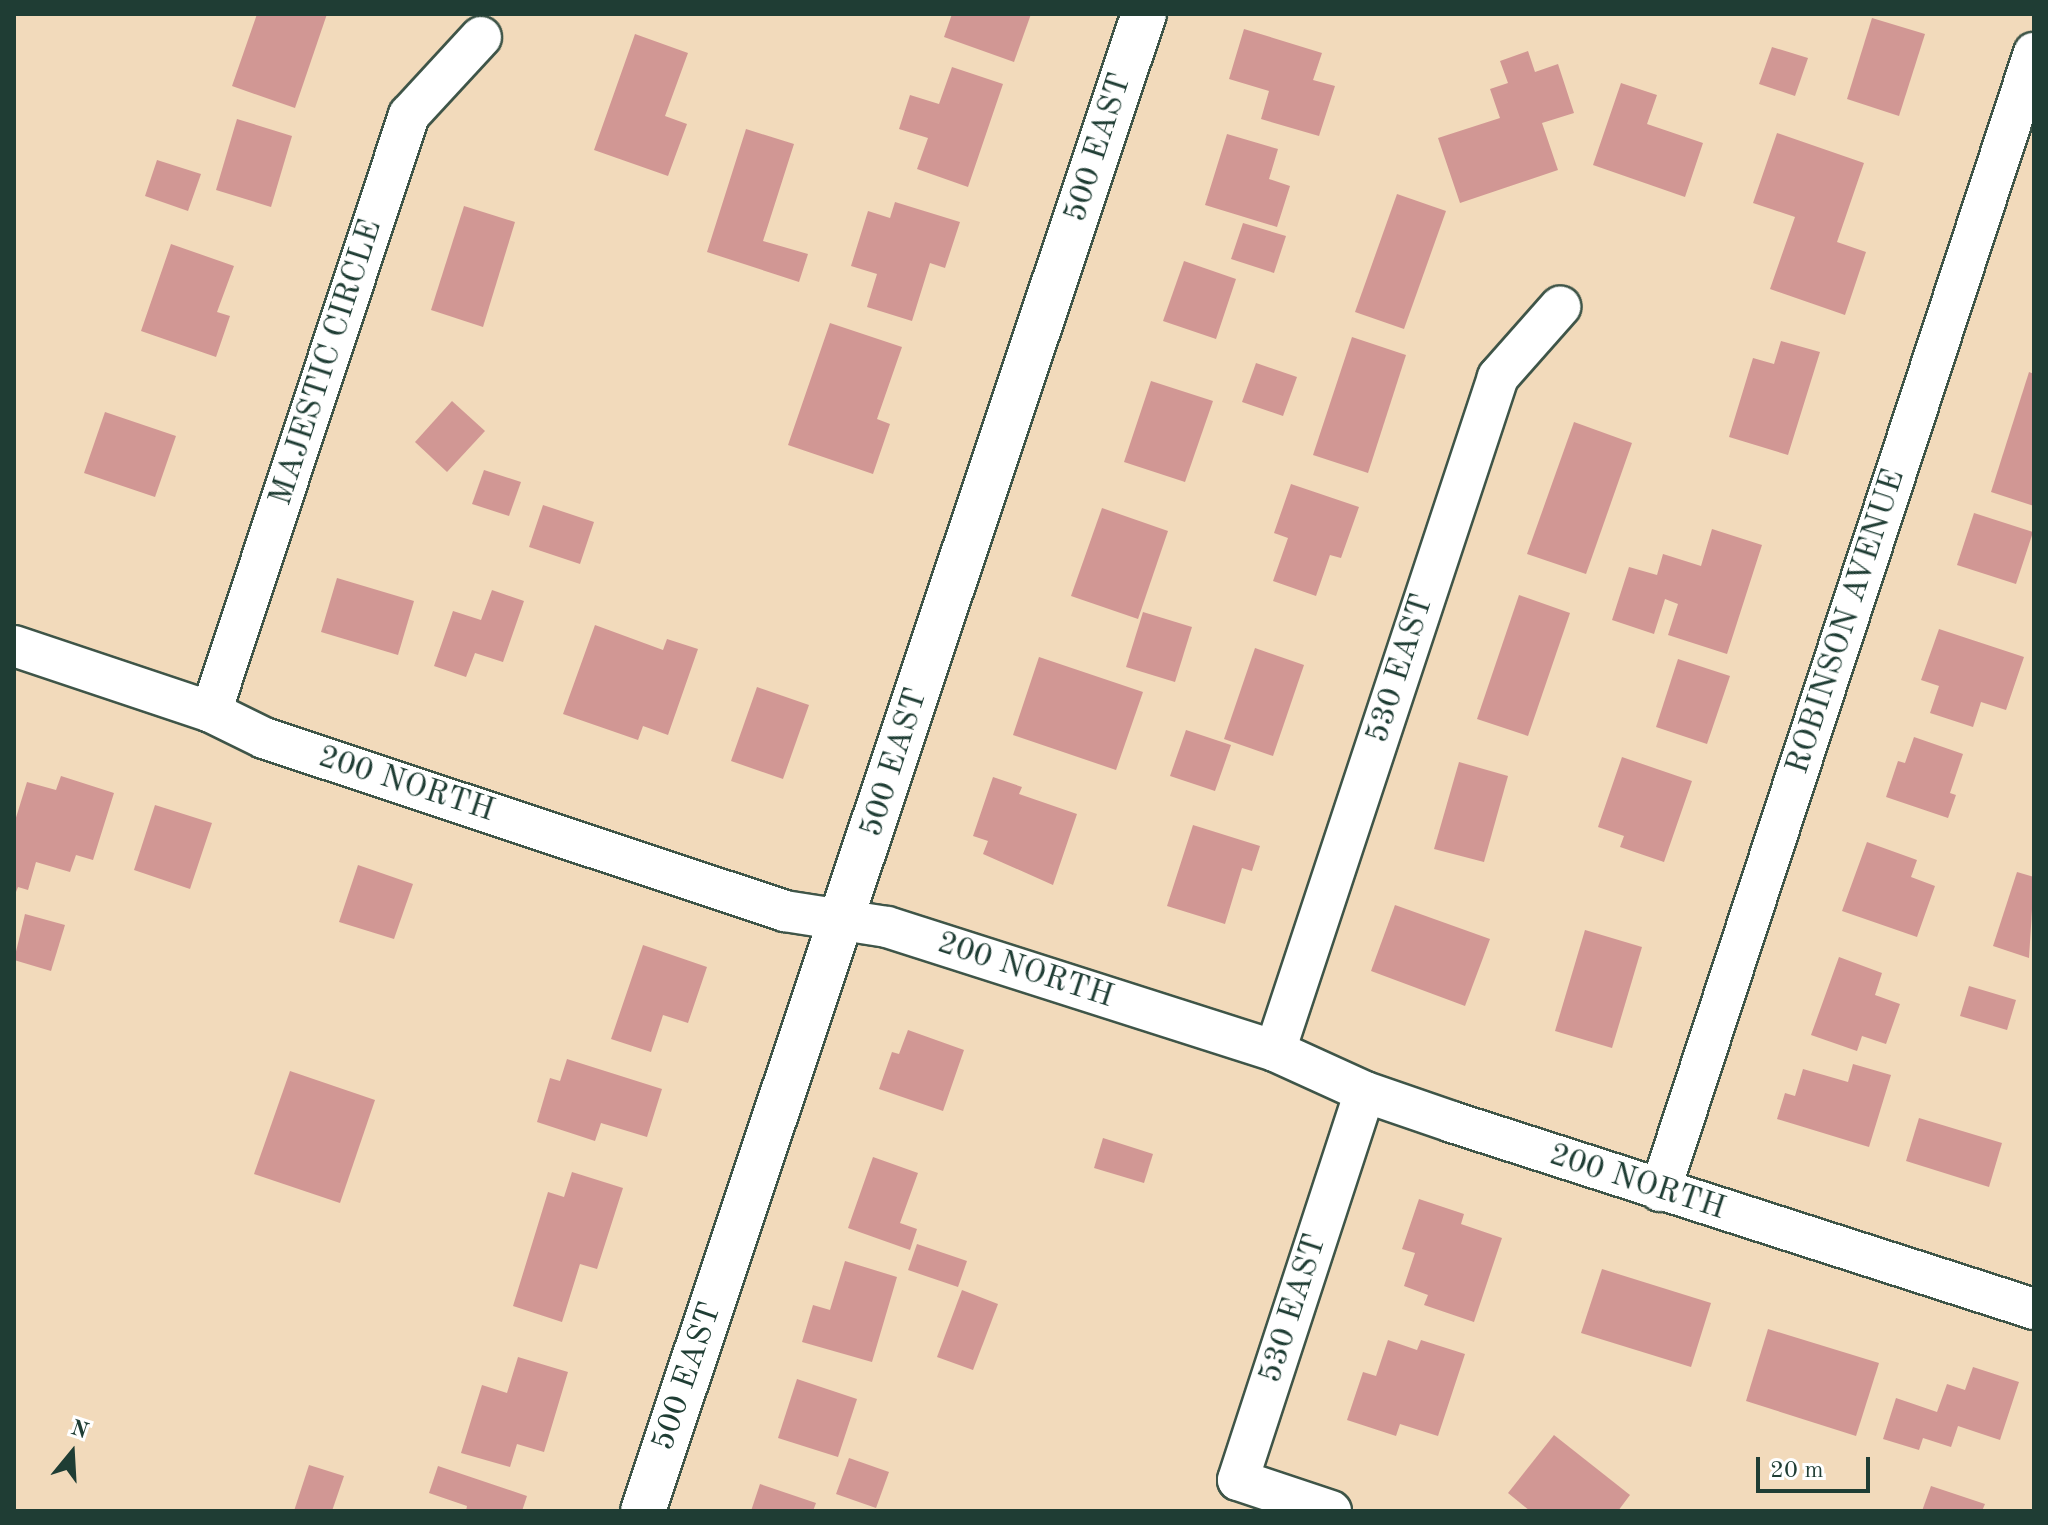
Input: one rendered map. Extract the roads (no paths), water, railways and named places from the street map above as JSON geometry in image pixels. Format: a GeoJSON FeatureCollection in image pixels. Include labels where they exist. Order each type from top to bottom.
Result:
{"type":"FeatureCollection","features":[{"type":"Feature","properties":{"kind":"street","name":"500 EAST"},"geometry":{"type":"LineString","coordinates":[[643,1511],[1144,14]]}},
{"type":"Feature","properties":{"kind":"street","name":"MAJESTIC CIRCLE"},"geometry":{"type":"LineString","coordinates":[[211,712],[409,115],[481,37]]}},
{"type":"Feature","properties":{"kind":"street","name":"ROBINSON AVENUE"},"geometry":{"type":"LineString","coordinates":[[1660,1191],[2034,53]]}},
{"type":"Feature","properties":{"kind":"street","name":"530 EAST"},"geometry":{"type":"LineString","coordinates":[[1275,1051],[1498,377],[1560,307]]}},
{"type":"Feature","properties":{"kind":"street","name":"200 NORTH"},"geometry":{"type":"LineString","coordinates":[[14,646],[211,712],[264,738],[785,911],[887,927],[1275,1051],[1365,1092],[1660,1191],[2034,1309]]}},
{"type":"Feature","properties":{"kind":"street","name":"530 EAST"},"geometry":{"type":"LineString","coordinates":[[1331,1511],[1238,1480],[1365,1092]]}}]}
